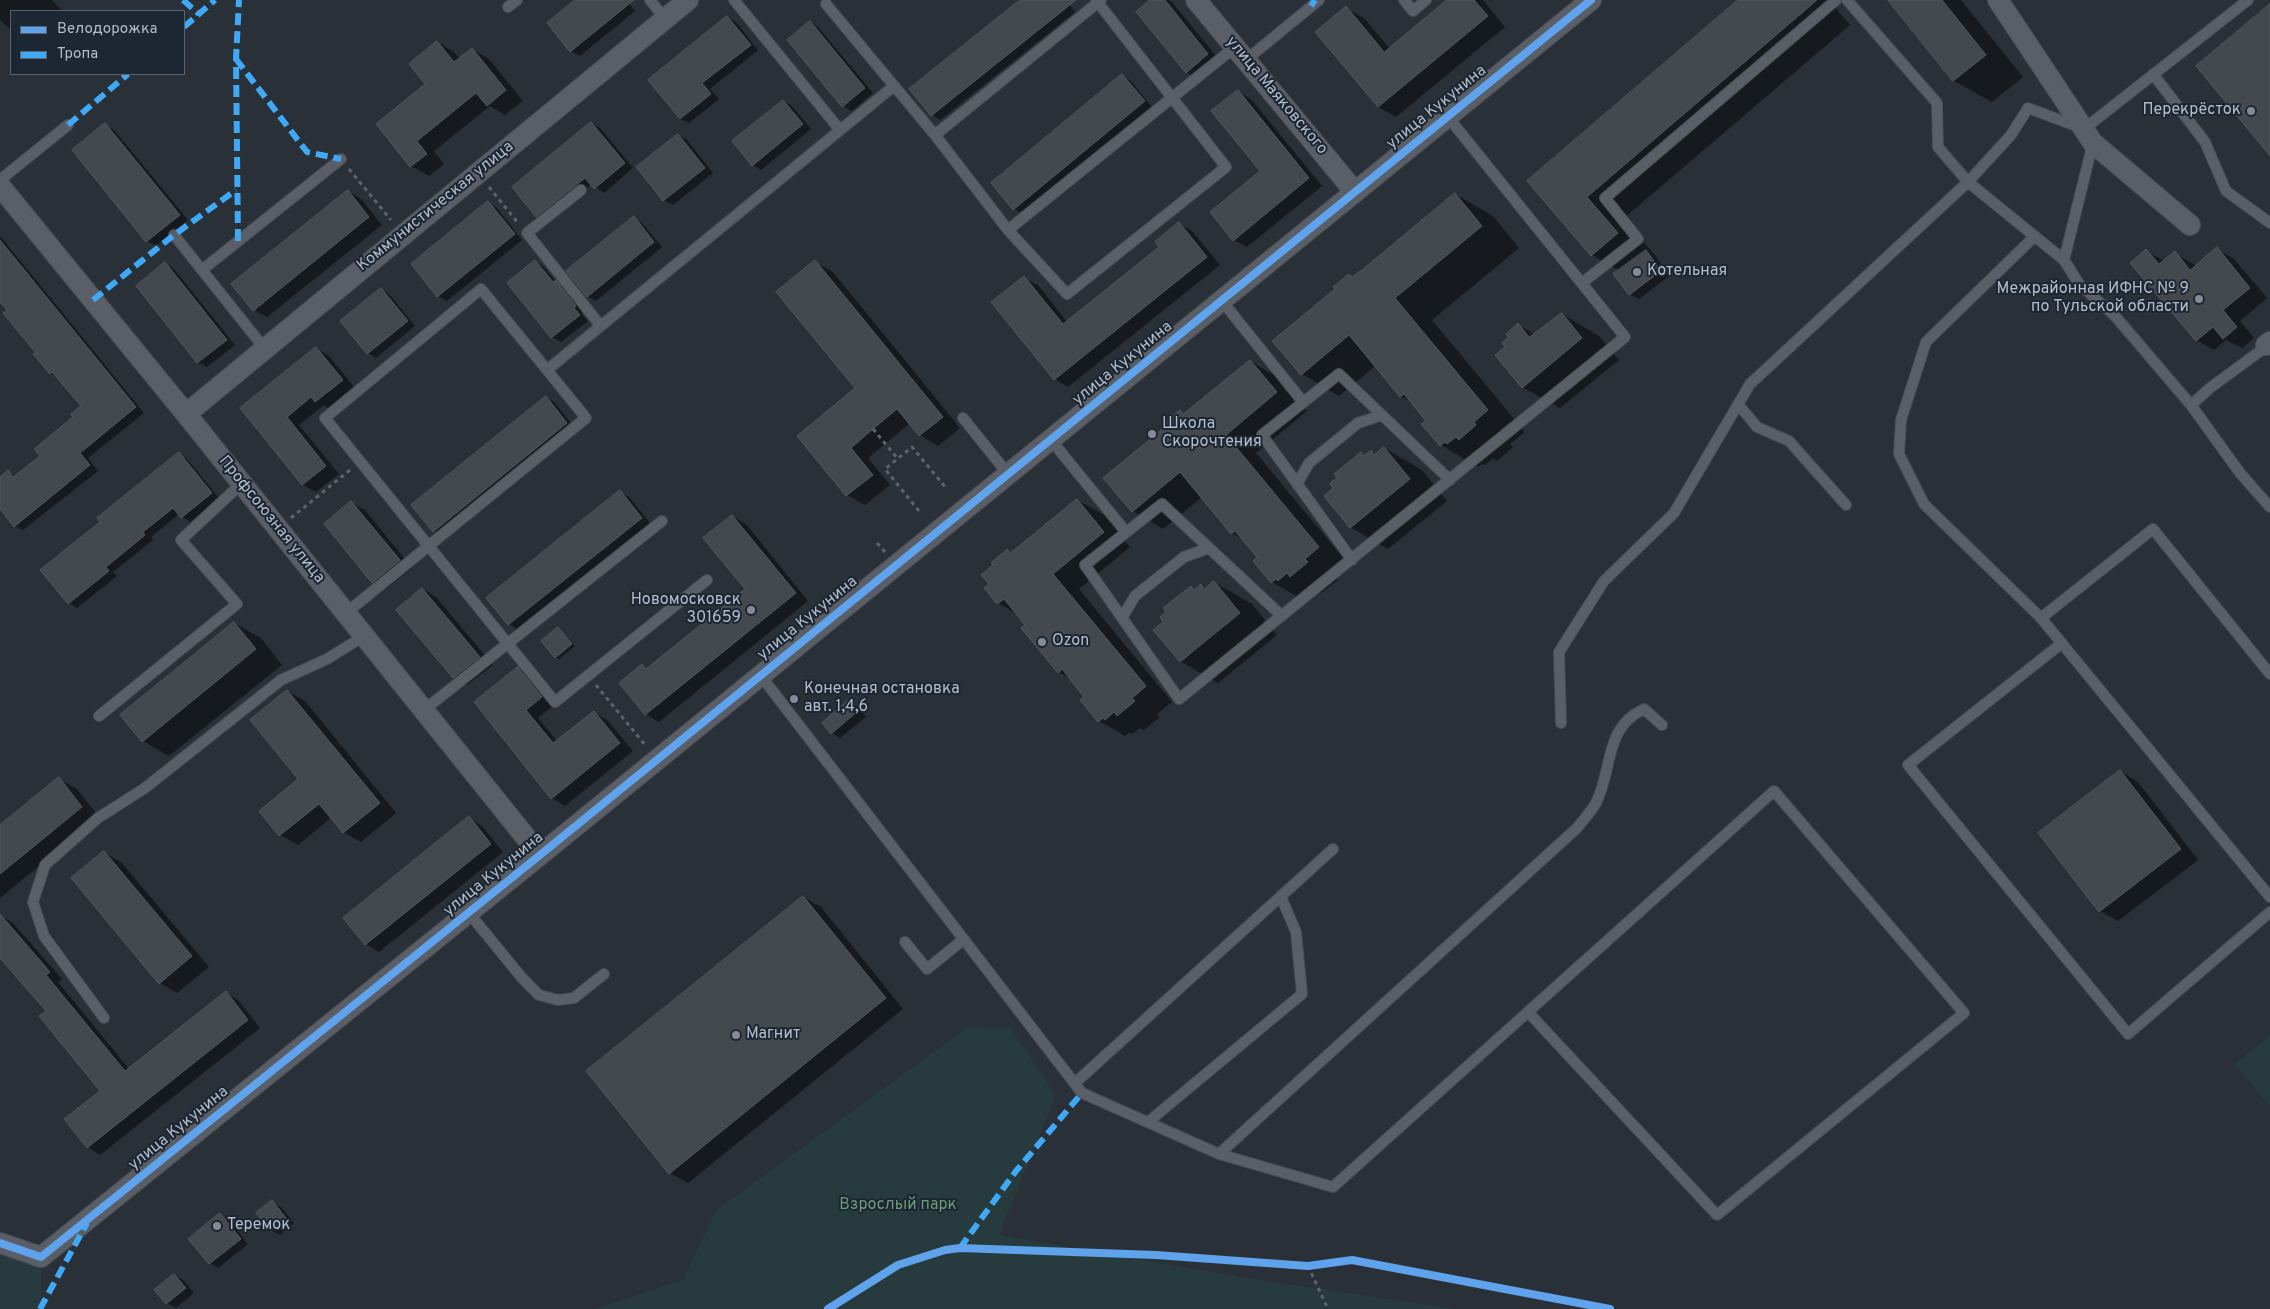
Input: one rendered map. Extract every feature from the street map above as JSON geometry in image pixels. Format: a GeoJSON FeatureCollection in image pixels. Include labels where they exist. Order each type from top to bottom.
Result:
{"type":"FeatureCollection","features":[{"type":"Feature","properties":{"kind":"street","name":"Коммунистическая улица"},"geometry":{"type":"LineString","coordinates":[[186,414],[688,0]]}},
{"type":"Feature","properties":{"kind":"street","name":"улица Маяковского"},"geometry":{"type":"LineString","coordinates":[[1196,0],[1355,192]]}},
{"type":"Feature","properties":{"kind":"street","name":"улица Кукунина"},"geometry":{"type":"LineString","coordinates":[[0,1243],[41,1257],[540,856],[1591,0]]}},
{"type":"Feature","properties":{"kind":"street"},"geometry":{"type":"LineString","coordinates":[[1998,0],[2088,136],[2190,225]]}},
{"type":"Feature","properties":{"kind":"street","name":"Профсоюзная улица"},"geometry":{"type":"LineString","coordinates":[[0,186],[278,528],[540,856]]}},
{"type":"Feature","properties":{"kind":"lane"},"geometry":{"type":"LineString","coordinates":[[650,0],[665,19]]}},
{"type":"Feature","properties":{"kind":"lane"},"geometry":{"type":"LineString","coordinates":[[734,0],[840,130]]}},
{"type":"Feature","properties":{"kind":"lane"},"geometry":{"type":"LineString","coordinates":[[1008,230],[1172,98],[1241,54],[1319,0]]}},
{"type":"Feature","properties":{"kind":"lane"},"geometry":{"type":"LineString","coordinates":[[1404,0],[1413,11],[1426,0]]}},
{"type":"Feature","properties":{"kind":"lane"},"geometry":{"type":"LineString","coordinates":[[1582,283],[1638,239],[1605,198],[1836,0]]}},
{"type":"Feature","properties":{"kind":"lane"},"geometry":{"type":"LineString","coordinates":[[1847,0],[1937,103],[1938,147],[1968,182],[2064,260],[2079,284],[2115,316],[2191,405],[2240,473],[2270,507]]}},
{"type":"Feature","properties":{"kind":"lane"},"geometry":{"type":"LineString","coordinates":[[2064,260],[2088,136],[2153,74],[2248,0]]}},
{"type":"Feature","properties":{"kind":"lane"},"geometry":{"type":"LineString","coordinates":[[826,4],[935,135],[1008,230],[1067,294],[1226,167],[1098,1],[935,135]]}},
{"type":"Feature","properties":{"kind":"lane"},"geometry":{"type":"LineString","coordinates":[[2153,74],[2205,142],[2226,191],[2270,223]]}},
{"type":"Feature","properties":{"kind":"lane"},"geometry":{"type":"LineString","coordinates":[[547,370],[894,86]]}},
{"type":"Feature","properties":{"kind":"lane"},"geometry":{"type":"LineString","coordinates":[[1562,722],[1559,652],[1604,581],[1674,513],[1750,384],[1968,182],[2011,135],[2028,108],[2088,136]]}},
{"type":"Feature","properties":{"kind":"lane"},"geometry":{"type":"LineString","coordinates":[[1282,616],[1162,504],[1085,565],[1180,699],[1625,338],[1448,117]]}},
{"type":"Feature","properties":{"kind":"lane"},"geometry":{"type":"LineString","coordinates":[[0,180],[68,125]]}},
{"type":"Feature","properties":{"kind":"lane"},"geometry":{"type":"LineString","coordinates":[[202,270],[341,159]]}},
{"type":"Feature","properties":{"kind":"lane"},"geometry":{"type":"LineString","coordinates":[[581,190],[527,233],[600,325]]}},
{"type":"Feature","properties":{"kind":"lane"},"geometry":{"type":"LineString","coordinates":[[174,235],[265,349]]}},
{"type":"Feature","properties":{"kind":"lane"},"geometry":{"type":"LineString","coordinates":[[2035,236],[1926,342],[1900,420],[1899,454],[1924,504],[2041,618],[2270,897]]}},
{"type":"Feature","properties":{"kind":"lane"},"geometry":{"type":"LineString","coordinates":[[346,613],[429,547],[586,418],[481,288],[325,418],[429,547],[508,643],[554,702],[707,580]]}},
{"type":"Feature","properties":{"kind":"lane"},"geometry":{"type":"LineString","coordinates":[[1222,301],[1303,402]]}},
{"type":"Feature","properties":{"kind":"lane"},"geometry":{"type":"LineString","coordinates":[[2191,405],[2269,345]]}},
{"type":"Feature","properties":{"kind":"lane"},"geometry":{"type":"LineString","coordinates":[[1352,560],[1262,435],[1339,374],[1450,480]]}},
{"type":"Feature","properties":{"kind":"lane"},"geometry":{"type":"LineString","coordinates":[[1738,404],[1757,427],[1789,441],[1846,505]]}},
{"type":"Feature","properties":{"kind":"lane"},"geometry":{"type":"LineString","coordinates":[[1297,484],[1309,463],[1358,424],[1382,415]]}},
{"type":"Feature","properties":{"kind":"lane"},"geometry":{"type":"LineString","coordinates":[[963,418],[1008,474]]}},
{"type":"Feature","properties":{"kind":"lane"},"geometry":{"type":"LineString","coordinates":[[1051,440],[1126,532]]}},
{"type":"Feature","properties":{"kind":"lane"},"geometry":{"type":"LineString","coordinates":[[99,716],[238,604],[181,540],[242,484]]}},
{"type":"Feature","properties":{"kind":"lane"},"geometry":{"type":"LineString","coordinates":[[424,710],[662,521]]}},
{"type":"Feature","properties":{"kind":"lane"},"geometry":{"type":"LineString","coordinates":[[2041,618],[2153,529],[2270,674]]}},
{"type":"Feature","properties":{"kind":"lane"},"geometry":{"type":"LineString","coordinates":[[1122,618],[1136,596],[1170,568],[1184,557],[1209,548]]}},
{"type":"Feature","properties":{"kind":"lane"},"geometry":{"type":"LineString","coordinates":[[104,1018],[44,936],[33,902],[45,865],[98,818],[145,788],[281,680],[328,659],[364,636]]}},
{"type":"Feature","properties":{"kind":"lane"},"geometry":{"type":"LineString","coordinates":[[2062,643],[1908,765],[2128,1034],[2270,912]]}},
{"type":"Feature","properties":{"kind":"lane"},"geometry":{"type":"LineString","coordinates":[[761,676],[1082,1093],[1219,1154],[1333,1187],[1774,791],[1964,1013],[1718,1215],[1528,1012]]}},
{"type":"Feature","properties":{"kind":"lane"},"geometry":{"type":"LineString","coordinates":[[1219,1154],[1577,828],[1596,802],[1610,753],[1622,725],[1634,714],[1644,709],[1662,725]]}},
{"type":"Feature","properties":{"kind":"lane"},"geometry":{"type":"LineString","coordinates":[[1075,1083],[1333,849]]}},
{"type":"Feature","properties":{"kind":"lane"},"geometry":{"type":"LineString","coordinates":[[1148,1122],[1302,994],[1296,932],[1281,897]]}},
{"type":"Feature","properties":{"kind":"lane"},"geometry":{"type":"LineString","coordinates":[[469,913],[522,978],[539,995],[558,1000],[574,998],[604,974]]}},
{"type":"Feature","properties":{"kind":"lane"},"geometry":{"type":"LineString","coordinates":[[905,942],[927,968],[964,939]]}},
{"type":"Feature","properties":{"kind":"path"},"geometry":{"type":"LineString","coordinates":[[341,159],[402,234]]}},
{"type":"Feature","properties":{"kind":"path"},"geometry":{"type":"LineString","coordinates":[[478,172],[527,233]]}},
{"type":"Feature","properties":{"kind":"path"},"geometry":{"type":"LineString","coordinates":[[873,429],[898,459]]}},
{"type":"Feature","properties":{"kind":"path"},"geometry":{"type":"LineString","coordinates":[[919,511],[885,469],[912,447],[946,488]]}},
{"type":"Feature","properties":{"kind":"path"},"geometry":{"type":"LineString","coordinates":[[278,528],[360,461]]}},
{"type":"Feature","properties":{"kind":"path"},"geometry":{"type":"LineString","coordinates":[[588,675],[657,760]]}},
{"type":"Feature","properties":{"kind":"path"},"geometry":{"type":"LineString","coordinates":[[1298,1265],[1317,1265]]}},
{"type":"Feature","properties":{"kind":"path"},"geometry":{"type":"LineString","coordinates":[[1308,1266],[1328,1309]]}},
{"type":"Feature","properties":{"kind":"green space","name":"Взрослый парк"},"geometry":{"type":"Polygon","coordinates":[[[968,1027],[1010,1028],[1056,1095],[999,1235],[1253,1279],[1457,1309],[595,1309],[684,1279],[715,1211],[968,1027]]]}},
{"type":"Feature","properties":{"kind":"green space"},"geometry":{"type":"Polygon","coordinates":[[[2270,1035],[2270,1107],[2235,1064],[2270,1035]]]}},
{"type":"Feature","properties":{"kind":"green space"},"geometry":{"type":"Polygon","coordinates":[[[0,1243],[41,1257],[41,1309],[0,1309],[0,1243]]]}},
{"type":"Feature","properties":{"kind":"building"},"geometry":{"type":"Polygon","coordinates":[[[575,0],[634,0],[570,52],[547,23],[575,0]]]}},
{"type":"Feature","properties":{"kind":"building"},"geometry":{"type":"Polygon","coordinates":[[[1020,0],[1076,0],[931,116],[909,89],[1020,0]]]}},
{"type":"Feature","properties":{"kind":"building"},"geometry":{"type":"Polygon","coordinates":[[[1150,0],[1165,0],[1208,54],[1186,73],[1136,12],[1150,0]]]}},
{"type":"Feature","properties":{"kind":"building"},"geometry":{"type":"Polygon","coordinates":[[[1447,0],[1474,0],[1488,16],[1378,107],[1315,32],[1346,6],[1384,52],[1447,0]]]}},
{"type":"Feature","properties":{"kind":"building"},"geometry":{"type":"Polygon","coordinates":[[[1738,0],[1817,0],[1587,197],[1618,233],[1591,256],[1527,181],[1738,0]]]}},
{"type":"Feature","properties":{"kind":"building"},"geometry":{"type":"Polygon","coordinates":[[[1888,0],[1942,0],[1986,55],[1953,81],[1888,0]]]}},
{"type":"Feature","properties":{"kind":"building","name":"Перекрёсток"},"geometry":{"type":"Polygon","coordinates":[[[2270,4],[2270,156],[2196,66],[2270,4]]]}},
{"type":"Feature","properties":{"kind":"building"},"geometry":{"type":"Polygon","coordinates":[[[727,16],[751,45],[702,83],[711,94],[680,119],[648,80],[727,16]]]}},
{"type":"Feature","properties":{"kind":"building"},"geometry":{"type":"Polygon","coordinates":[[[810,21],[865,88],[842,107],[787,40],[810,21]]]}},
{"type":"Feature","properties":{"kind":"building"},"geometry":{"type":"Polygon","coordinates":[[[437,41],[454,62],[472,48],[506,90],[487,106],[476,93],[417,141],[427,154],[410,167],[376,124],[425,84],[409,64],[437,41]]]}},
{"type":"Feature","properties":{"kind":"building"},"geometry":{"type":"Polygon","coordinates":[[[1122,74],[1145,101],[1013,210],[991,183],[1122,74]]]}},
{"type":"Feature","properties":{"kind":"building"},"geometry":{"type":"Polygon","coordinates":[[[1238,90],[1309,178],[1233,241],[1210,212],[1260,171],[1211,111],[1238,90]]]}},
{"type":"Feature","properties":{"kind":"building"},"geometry":{"type":"Polygon","coordinates":[[[783,100],[803,124],[752,166],[732,141],[783,100]]]}},
{"type":"Feature","properties":{"kind":"building"},"geometry":{"type":"Polygon","coordinates":[[[591,122],[625,163],[594,189],[585,178],[536,217],[512,187],[591,122]]]}},
{"type":"Feature","properties":{"kind":"building"},"geometry":{"type":"Polygon","coordinates":[[[105,123],[180,215],[146,242],[72,150],[105,123]]]}},
{"type":"Feature","properties":{"kind":"building"},"geometry":{"type":"Polygon","coordinates":[[[678,134],[705,168],[663,201],[636,167],[678,134]]]}},
{"type":"Feature","properties":{"kind":"building"},"geometry":{"type":"Polygon","coordinates":[[[348,190],[369,217],[253,311],[231,284],[348,190]]]}},
{"type":"Feature","properties":{"kind":"building"},"geometry":{"type":"Polygon","coordinates":[[[1455,193],[1482,226],[1395,298],[1488,410],[1474,422],[1476,425],[1459,440],[1456,437],[1447,444],[1445,442],[1440,446],[1421,424],[1426,421],[1404,394],[1400,397],[1349,335],[1301,375],[1272,341],[1335,289],[1333,287],[1349,274],[1352,277],[1362,270],[1455,193]]]}},
{"type":"Feature","properties":{"kind":"building"},"geometry":{"type":"Polygon","coordinates":[[[488,201],[515,234],[437,297],[411,264],[488,201]]]}},
{"type":"Feature","properties":{"kind":"building"},"geometry":{"type":"Polygon","coordinates":[[[634,216],[654,242],[587,297],[566,271],[634,216]]]}},
{"type":"Feature","properties":{"kind":"building"},"geometry":{"type":"Polygon","coordinates":[[[1179,222],[1207,257],[1054,380],[991,302],[1024,276],[1063,324],[1159,247],[1155,242],[1179,222]]]}},
{"type":"Feature","properties":{"kind":"building"},"geometry":{"type":"Polygon","coordinates":[[[0,240],[136,407],[80,453],[90,465],[14,527],[0,509],[0,477],[8,470],[13,477],[40,456],[34,449],[73,417],[71,414],[81,406],[52,372],[50,374],[33,354],[35,352],[3,313],[7,310],[0,302],[0,240]]]}},
{"type":"Feature","properties":{"kind":"building","name":"Межрайонная ИФНС № 9 по Тульской области"},"geometry":{"type":"Polygon","coordinates":[[[2217,247],[2250,288],[2223,310],[2237,327],[2223,339],[2213,327],[2196,341],[2130,263],[2146,249],[2159,264],[2175,251],[2190,270],[2217,247]]]}},
{"type":"Feature","properties":{"kind":"building","name":"Котельная"},"geometry":{"type":"Polygon","coordinates":[[[1646,250],[1661,271],[1629,295],[1613,274],[1646,250]]]}},
{"type":"Feature","properties":{"kind":"building"},"geometry":{"type":"Polygon","coordinates":[[[535,260],[553,282],[556,280],[576,306],[574,308],[580,315],[551,338],[507,283],[535,260]]]}},
{"type":"Feature","properties":{"kind":"building"},"geometry":{"type":"Polygon","coordinates":[[[815,260],[943,417],[919,436],[897,409],[851,448],[873,475],[846,496],[797,436],[855,388],[776,292],[815,260]]]}},
{"type":"Feature","properties":{"kind":"building"},"geometry":{"type":"Polygon","coordinates":[[[165,262],[227,340],[197,363],[136,286],[165,262]]]}},
{"type":"Feature","properties":{"kind":"building"},"geometry":{"type":"Polygon","coordinates":[[[381,288],[408,321],[367,354],[340,321],[381,288]]]}},
{"type":"Feature","properties":{"kind":"building"},"geometry":{"type":"Polygon","coordinates":[[[1562,313],[1582,338],[1522,388],[1495,355],[1505,347],[1502,343],[1508,337],[1506,334],[1518,323],[1529,337],[1562,313]]]}},
{"type":"Feature","properties":{"kind":"building"},"geometry":{"type":"Polygon","coordinates":[[[316,347],[343,380],[315,402],[311,397],[287,417],[326,466],[302,485],[240,408],[316,347]]]}},
{"type":"Feature","properties":{"kind":"building"},"geometry":{"type":"Polygon","coordinates":[[[1250,360],[1277,392],[1226,435],[1319,547],[1305,559],[1308,562],[1290,577],[1287,573],[1278,581],[1276,579],[1271,583],[1253,561],[1257,557],[1235,531],[1231,534],[1180,472],[1132,512],[1103,478],[1166,426],[1164,423],[1180,410],[1183,414],[1250,360]]]}},
{"type":"Feature","properties":{"kind":"building"},"geometry":{"type":"Polygon","coordinates":[[[546,396],[567,423],[433,532],[411,505],[546,396]]]}},
{"type":"Feature","properties":{"kind":"building"},"geometry":{"type":"Polygon","coordinates":[[[1384,447],[1410,479],[1350,528],[1324,496],[1333,488],[1330,483],[1337,478],[1334,474],[1361,452],[1364,456],[1371,450],[1374,455],[1384,447]]]}},
{"type":"Feature","properties":{"kind":"building"},"geometry":{"type":"Polygon","coordinates":[[[179,452],[212,493],[181,518],[173,508],[143,532],[145,535],[106,567],[109,571],[68,604],[40,570],[100,522],[97,518],[179,452]]]}},
{"type":"Feature","properties":{"kind":"building"},"geometry":{"type":"Polygon","coordinates":[[[620,490],[642,518],[508,625],[486,598],[620,490]]]}},
{"type":"Feature","properties":{"kind":"building"},"geometry":{"type":"Polygon","coordinates":[[[1077,499],[1104,532],[1053,574],[1146,686],[1132,698],[1135,701],[1117,716],[1114,712],[1105,720],[1103,718],[1098,722],[1080,700],[1084,697],[1062,669],[1058,673],[1021,628],[1025,625],[1004,599],[997,604],[984,588],[989,584],[981,575],[1007,549],[1010,553],[1077,499]]]}},
{"type":"Feature","properties":{"kind":"building"},"geometry":{"type":"Polygon","coordinates":[[[351,501],[400,560],[372,583],[324,524],[351,501]]]}},
{"type":"Feature","properties":{"kind":"building"},"geometry":{"type":"Polygon","coordinates":[[[732,515],[796,593],[645,715],[619,683],[642,664],[646,669],[745,589],[703,538],[732,515]]]}},
{"type":"Feature","properties":{"kind":"building"},"geometry":{"type":"Polygon","coordinates":[[[1214,581],[1240,613],[1180,662],[1153,630],[1163,622],[1160,617],[1166,612],[1163,608],[1191,586],[1194,590],[1201,584],[1204,589],[1214,581]]]}},
{"type":"Feature","properties":{"kind":"building"},"geometry":{"type":"Polygon","coordinates":[[[422,588],[480,657],[453,678],[396,610],[422,588]]]}},
{"type":"Feature","properties":{"kind":"building"},"geometry":{"type":"Polygon","coordinates":[[[234,622],[256,649],[142,742],[120,715],[234,622]]]}},
{"type":"Feature","properties":{"kind":"building"},"geometry":{"type":"Polygon","coordinates":[[[558,627],[572,644],[555,658],[541,641],[558,627]]]}},
{"type":"Feature","properties":{"kind":"building"},"geometry":{"type":"Polygon","coordinates":[[[518,667],[542,697],[526,710],[553,743],[594,711],[620,743],[551,799],[474,702],[518,667]]]}},
{"type":"Feature","properties":{"kind":"building"},"geometry":{"type":"Polygon","coordinates":[[[287,690],[380,803],[343,833],[319,804],[279,836],[259,811],[298,779],[250,720],[287,690]]]}},
{"type":"Feature","properties":{"kind":"building"},"geometry":{"type":"Polygon","coordinates":[[[849,700],[858,711],[831,734],[822,723],[849,700]]]}},
{"type":"Feature","properties":{"kind":"building"},"geometry":{"type":"Polygon","coordinates":[[[2120,770],[2181,849],[2099,912],[2038,833],[2120,770]]]}},
{"type":"Feature","properties":{"kind":"building"},"geometry":{"type":"Polygon","coordinates":[[[59,777],[82,807],[0,874],[0,825],[59,777]]]}},
{"type":"Feature","properties":{"kind":"building"},"geometry":{"type":"Polygon","coordinates":[[[469,816],[491,844],[365,945],[343,918],[469,816]]]}},
{"type":"Feature","properties":{"kind":"building"},"geometry":{"type":"Polygon","coordinates":[[[104,851],[192,956],[159,984],[71,878],[104,851]]]}},
{"type":"Feature","properties":{"kind":"building","name":"Магнит"},"geometry":{"type":"Polygon","coordinates":[[[803,896],[886,998],[669,1174],[586,1071],[803,896]]]}},
{"type":"Feature","properties":{"kind":"building"},"geometry":{"type":"Polygon","coordinates":[[[0,914],[50,972],[46,975],[125,1071],[226,991],[248,1020],[87,1148],[64,1119],[100,1091],[39,1016],[46,1011],[0,958],[0,914]]]}},
{"type":"Feature","properties":{"kind":"building"},"geometry":{"type":"Polygon","coordinates":[[[272,1200],[286,1218],[271,1231],[256,1213],[272,1200]]]}},
{"type":"Feature","properties":{"kind":"building","name":"Теремок"},"geometry":{"type":"Polygon","coordinates":[[[220,1213],[241,1239],[209,1264],[188,1239],[220,1213]]]}},
{"type":"Feature","properties":{"kind":"building"},"geometry":{"type":"Polygon","coordinates":[[[174,1274],[186,1288],[166,1304],[154,1290],[174,1274]]]}},
{"type":"Feature","properties":{"kind":"marked path"},"geometry":{"type":"LineString","coordinates":[[183,0],[199,14]]}},
{"type":"Feature","properties":{"kind":"marked path"},"geometry":{"type":"LineString","coordinates":[[185,26],[215,0]]}},
{"type":"Feature","properties":{"kind":"marked path"},"geometry":{"type":"LineString","coordinates":[[238,241],[236,59],[239,0]]}},
{"type":"Feature","properties":{"kind":"marked path"},"geometry":{"type":"LineString","coordinates":[[1311,6],[1315,0]]}},
{"type":"Feature","properties":{"kind":"marked path"},"geometry":{"type":"LineString","coordinates":[[236,59],[307,152],[341,159]]}},
{"type":"Feature","properties":{"kind":"marked path"},"geometry":{"type":"LineString","coordinates":[[68,125],[127,75]]}},
{"type":"Feature","properties":{"kind":"marked path"},"geometry":{"type":"LineString","coordinates":[[93,300],[174,235],[236,190]]}},
{"type":"Feature","properties":{"kind":"marked path"},"geometry":{"type":"LineString","coordinates":[[960,1248],[1016,1171],[1082,1093]]}},
{"type":"Feature","properties":{"kind":"marked path"},"geometry":{"type":"LineString","coordinates":[[40,1309],[87,1223]]}},
{"type":"Feature","properties":{"kind":"cycle path"},"geometry":{"type":"LineString","coordinates":[[0,1243],[41,1257],[540,855],[1591,0]]}},
{"type":"Feature","properties":{"kind":"cycle path"},"geometry":{"type":"LineString","coordinates":[[828,1309],[898,1265],[945,1250],[960,1248],[1156,1255],[1308,1266],[1352,1260],[1610,1309]]}},
{"type":"Feature","properties":{"kind":"place","name":"Перекрёсток"},"geometry":{"type":"Point","coordinates":[2251,111]}},
{"type":"Feature","properties":{"kind":"place","name":"Котельная"},"geometry":{"type":"Point","coordinates":[1637,272]}},
{"type":"Feature","properties":{"kind":"place","name":"Межрайонная ИФНС № 9 по Тульской области"},"geometry":{"type":"Point","coordinates":[2199,299]}},
{"type":"Feature","properties":{"kind":"place","name":"Школа Скорочтения"},"geometry":{"type":"Point","coordinates":[1152,434]}},
{"type":"Feature","properties":{"kind":"place","name":"Новомосковск 301659"},"geometry":{"type":"Point","coordinates":[751,610]}},
{"type":"Feature","properties":{"kind":"place","name":"Ozon"},"geometry":{"type":"Point","coordinates":[1042,642]}},
{"type":"Feature","properties":{"kind":"place","name":"Конечная остановка авт. 1,4,6"},"geometry":{"type":"Point","coordinates":[794,699]}},
{"type":"Feature","properties":{"kind":"place","name":"Магнит"},"geometry":{"type":"Point","coordinates":[736,1035]}},
{"type":"Feature","properties":{"kind":"place","name":"Теремок"},"geometry":{"type":"Point","coordinates":[217,1226]}}]}
